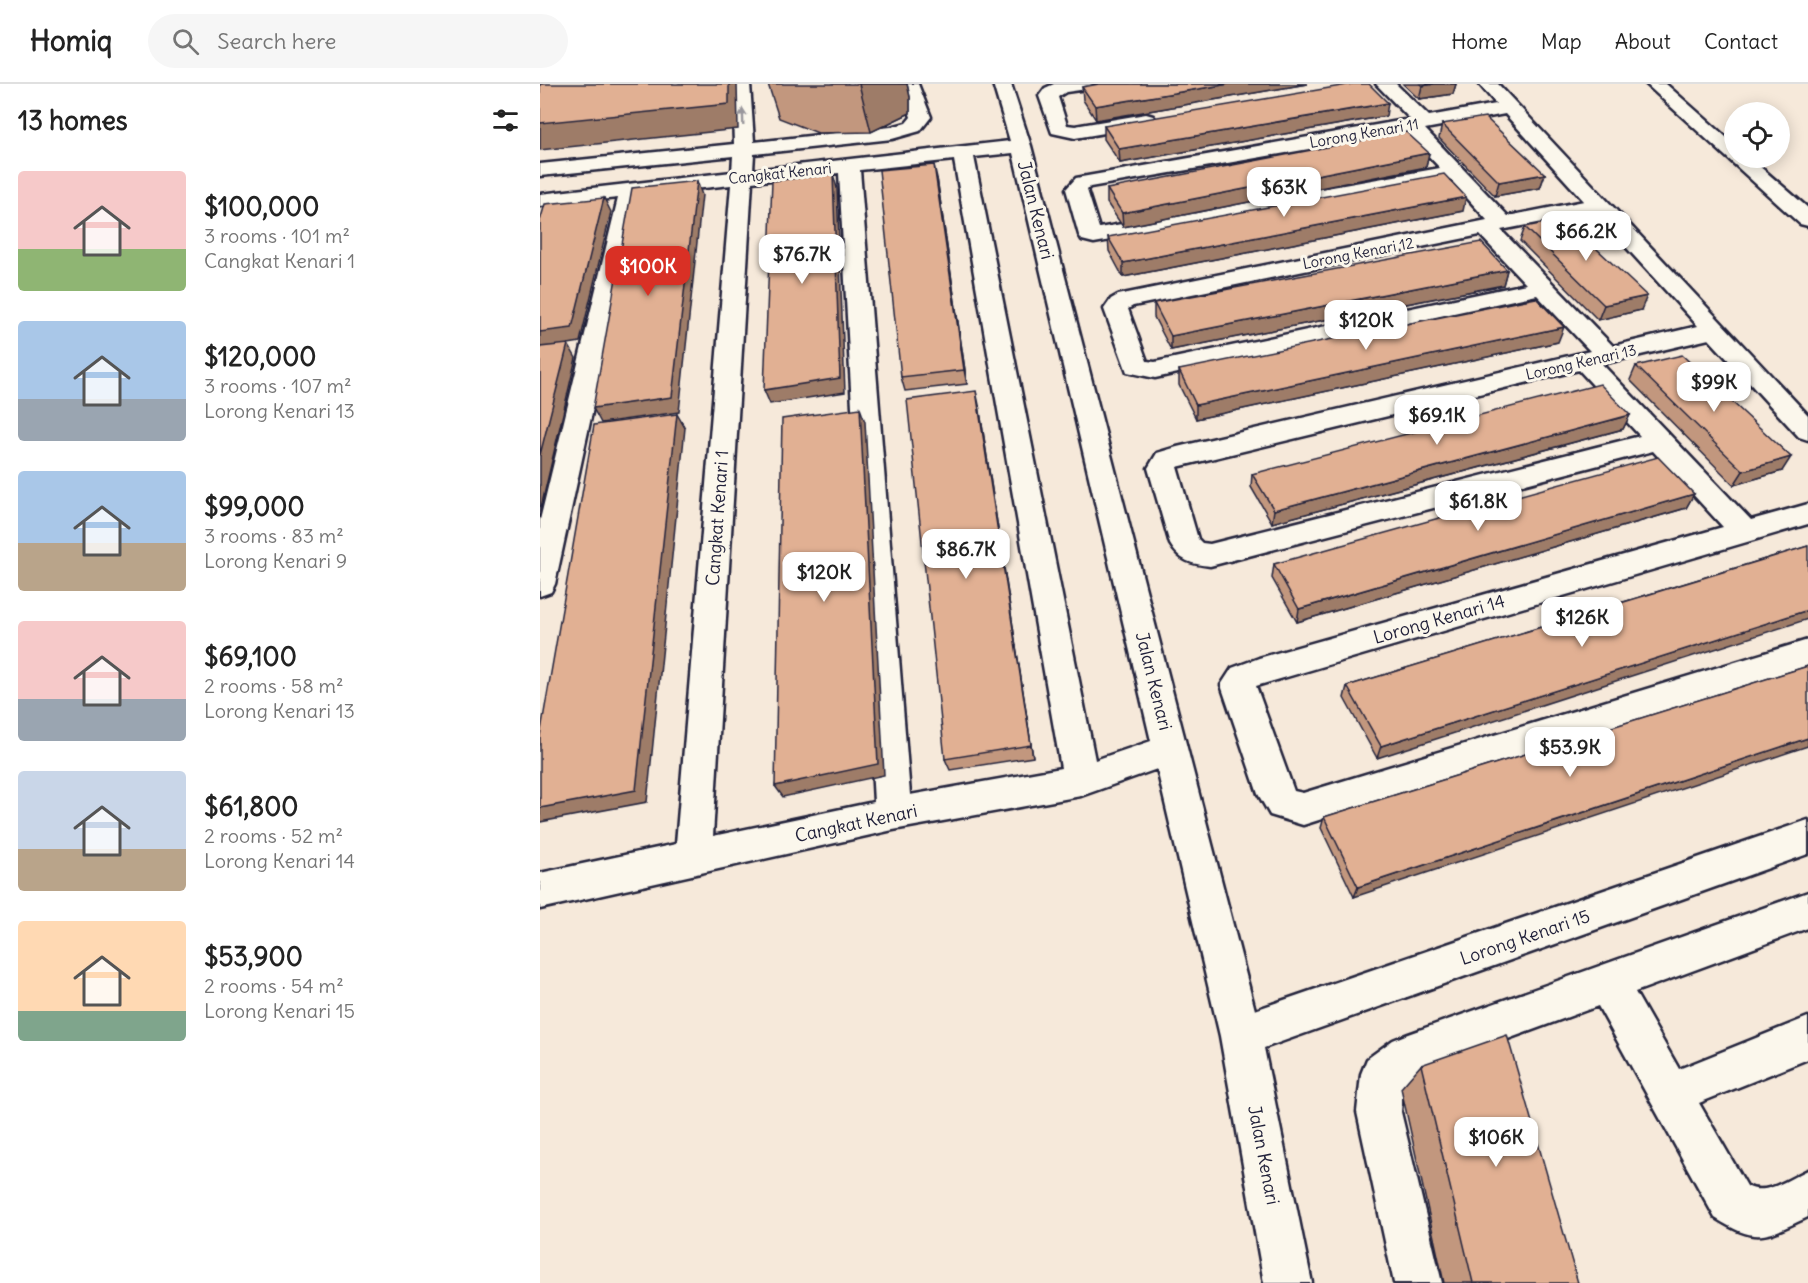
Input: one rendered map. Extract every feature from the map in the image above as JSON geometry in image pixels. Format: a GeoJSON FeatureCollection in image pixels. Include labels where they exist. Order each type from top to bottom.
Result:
{"type":"FeatureCollection","features":[{"type":"Feature","properties":{"kind":"street"},"geometry":{"type":"LineString","coordinates":[[741,84],[744,149],[752,176]]}},
{"type":"Feature","properties":{"kind":"street"},"geometry":{"type":"LineString","coordinates":[[758,84],[759,137],[765,147]]}},
{"type":"Feature","properties":{"kind":"street"},"geometry":{"type":"LineString","coordinates":[[540,170],[892,133],[913,127],[921,117],[909,84]]}},
{"type":"Feature","properties":{"kind":"street","name":"Jalan Kenari"},"geometry":{"type":"LineString","coordinates":[[1002,84],[1021,146],[1241,1036],[1288,1283]]}},
{"type":"Feature","properties":{"kind":"street"},"geometry":{"type":"LineString","coordinates":[[1087,84],[1050,92],[1048,96],[1059,129],[1066,132],[1168,117]]}},
{"type":"Feature","properties":{"kind":"street"},"geometry":{"type":"LineString","coordinates":[[1385,84],[1659,440],[1745,532]]}},
{"type":"Feature","properties":{"kind":"street"},"geometry":{"type":"LineString","coordinates":[[1488,84],[1808,431]]}},
{"type":"Feature","properties":{"kind":"street"},"geometry":{"type":"LineString","coordinates":[[1655,84],[1724,145]]}},
{"type":"Feature","properties":{"kind":"street","name":"Lorong Kenari 11"},"geometry":{"type":"LineString","coordinates":[[1455,172],[1095,236],[1090,235],[1076,189],[1083,182],[1509,108]]}},
{"type":"Feature","properties":{"kind":"street","name":"Cangkat Kenari"},"geometry":{"type":"LineString","coordinates":[[540,200],[1021,146]]}},
{"type":"Feature","properties":{"kind":"street"},"geometry":{"type":"LineString","coordinates":[[752,176],[765,147]]}},
{"type":"Feature","properties":{"kind":"street"},"geometry":{"type":"LineString","coordinates":[[963,153],[1081,780]]}},
{"type":"Feature","properties":{"kind":"street"},"geometry":{"type":"LineString","coordinates":[[849,165],[893,814]]}},
{"type":"Feature","properties":{"kind":"street"},"geometry":{"type":"LineString","coordinates":[[1749,168],[1808,219]]}},
{"type":"Feature","properties":{"kind":"street","name":"Cangkat Kenari 1"},"geometry":{"type":"LineString","coordinates":[[693,858],[752,176]]}},
{"type":"Feature","properties":{"kind":"street"},"geometry":{"type":"LineString","coordinates":[[540,584],[630,190]]}},
{"type":"Feature","properties":{"kind":"street","name":"Lorong Kenari 12"},"geometry":{"type":"LineString","coordinates":[[1543,287],[1155,370],[1136,366],[1116,309],[1119,303],[1599,204]]}},
{"type":"Feature","properties":{"kind":"street","name":"Lorong Kenari 13"},"geometry":{"type":"LineString","coordinates":[[1659,440],[1210,555],[1194,553],[1185,544],[1162,468],[1167,460],[1176,456],[1714,330]]}},
{"type":"Feature","properties":{"kind":"street","name":"Lorong Kenari 14"},"geometry":{"type":"LineString","coordinates":[[1808,514],[1244,677],[1238,685],[1276,794],[1283,804],[1303,809],[1808,653]]}},
{"type":"Feature","properties":{"kind":"street","name":"Cangkat Kenari"},"geometry":{"type":"LineString","coordinates":[[540,891],[893,814],[1081,780],[1171,749]]}},
{"type":"Feature","properties":{"kind":"street","name":"Lorong Kenari 15"},"geometry":{"type":"LineString","coordinates":[[1241,1036],[1808,837]]}},
{"type":"Feature","properties":{"kind":"street"},"geometry":{"type":"LineString","coordinates":[[1418,1283],[1379,1112],[1382,1074],[1407,1055],[1808,910]]}},
{"type":"Feature","properties":{"kind":"street"},"geometry":{"type":"LineString","coordinates":[[1607,983],[1731,1202],[1749,1213],[1766,1213],[1808,1193]]}},
{"type":"Feature","properties":{"kind":"street"},"geometry":{"type":"LineString","coordinates":[[1669,1094],[1808,1038]]}},
{"type":"Feature","properties":{"kind":"building"},"geometry":{"type":"Polygon","coordinates":[[[540,84],[729,84],[729,104],[540,123],[540,84]]]}},
{"type":"Feature","properties":{"kind":"building"},"geometry":{"type":"Polygon","coordinates":[[[1099,84],[1229,84],[1095,106],[1082,87],[1099,84]]]}},
{"type":"Feature","properties":{"kind":"building"},"geometry":{"type":"Polygon","coordinates":[[[1353,84],[1369,84],[1388,103],[1119,149],[1104,126],[1353,84]]]}},
{"type":"Feature","properties":{"kind":"building"},"geometry":{"type":"Polygon","coordinates":[[[1485,117],[1545,174],[1499,182],[1442,124],[1485,117]]]}},
{"type":"Feature","properties":{"kind":"building"},"geometry":{"type":"Polygon","coordinates":[[[1406,132],[1429,153],[1122,213],[1107,189],[1406,132]]]}},
{"type":"Feature","properties":{"kind":"building"},"geometry":{"type":"Polygon","coordinates":[[[934,165],[964,370],[901,377],[879,170],[934,165]]]}},
{"type":"Feature","properties":{"kind":"building"},"geometry":{"type":"Polygon","coordinates":[[[833,174],[840,378],[764,390],[772,181],[833,174]]]}},
{"type":"Feature","properties":{"kind":"building"},"geometry":{"type":"Polygon","coordinates":[[[1444,174],[1466,197],[1123,263],[1108,237],[1444,174]]]}},
{"type":"Feature","properties":{"kind":"building"},"geometry":{"type":"Polygon","coordinates":[[[697,181],[672,397],[593,408],[632,188],[697,181]]]}},
{"type":"Feature","properties":{"kind":"building"},"geometry":{"type":"Polygon","coordinates":[[[604,198],[572,328],[540,332],[540,221],[545,204],[604,198]]]}},
{"type":"Feature","properties":{"kind":"building"},"geometry":{"type":"Polygon","coordinates":[[[1565,219],[1647,296],[1604,305],[1525,227],[1565,219]]]}},
{"type":"Feature","properties":{"kind":"building"},"geometry":{"type":"Polygon","coordinates":[[[1481,242],[1507,270],[1171,336],[1154,303],[1481,242]]]}},
{"type":"Feature","properties":{"kind":"building"},"geometry":{"type":"Polygon","coordinates":[[[1536,298],[1564,327],[1196,405],[1179,370],[1536,298]]]}},
{"type":"Feature","properties":{"kind":"building"},"geometry":{"type":"Polygon","coordinates":[[[568,344],[540,455],[540,347],[568,344]]]}},
{"type":"Feature","properties":{"kind":"building"},"geometry":{"type":"Polygon","coordinates":[[[1682,355],[1791,457],[1743,471],[1636,366],[1682,355]]]}},
{"type":"Feature","properties":{"kind":"building"},"geometry":{"type":"Polygon","coordinates":[[[1600,384],[1630,415],[1274,510],[1252,474],[1600,384]]]}},
{"type":"Feature","properties":{"kind":"building"},"geometry":{"type":"Polygon","coordinates":[[[976,391],[1031,745],[945,759],[907,400],[976,391]]]}},
{"type":"Feature","properties":{"kind":"building"},"geometry":{"type":"Polygon","coordinates":[[[860,408],[878,764],[775,786],[782,419],[860,408]]]}},
{"type":"Feature","properties":{"kind":"building"},"geometry":{"type":"Polygon","coordinates":[[[677,414],[636,790],[540,808],[540,736],[594,425],[677,414]]]}},
{"type":"Feature","properties":{"kind":"building"},"geometry":{"type":"Polygon","coordinates":[[[1658,457],[1694,494],[1299,609],[1274,564],[1658,457]]]}},
{"type":"Feature","properties":{"kind":"building"},"geometry":{"type":"Polygon","coordinates":[[[1808,546],[1808,610],[1381,746],[1347,686],[1808,546]]]}},
{"type":"Feature","properties":{"kind":"building"},"geometry":{"type":"Polygon","coordinates":[[[1808,666],[1808,738],[1358,887],[1324,817],[1808,666]]]}},
{"type":"Feature","properties":{"kind":"building"},"geometry":{"type":"Polygon","coordinates":[[[1507,1035],[1578,1283],[1473,1283],[1421,1065],[1507,1035]]]}}]}
